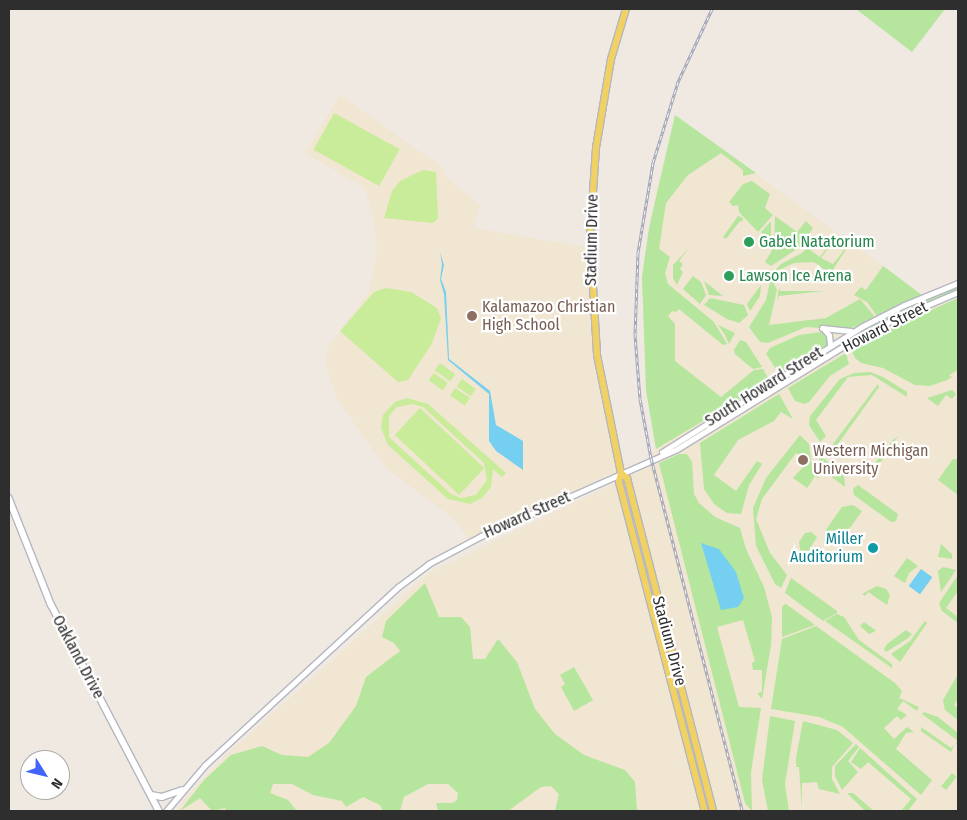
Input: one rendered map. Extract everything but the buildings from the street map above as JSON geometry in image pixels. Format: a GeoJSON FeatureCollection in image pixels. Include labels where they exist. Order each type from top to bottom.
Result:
{"type":"FeatureCollection","features":[{"type":"Feature","properties":{"kind":"main road","name":"Stadium Drive"},"geometry":{"type":"LineString","coordinates":[[626,9],[611,59],[596,148],[590,236],[597,355],[621,473],[619,482],[705,811]]}},
{"type":"Feature","properties":{"kind":"main road","name":"Stadium Drive"},"geometry":{"type":"LineString","coordinates":[[621,473],[627,478],[713,811]]}},
{"type":"Feature","properties":{"kind":"main road","name":"Oakland Drive"},"geometry":{"type":"LineString","coordinates":[[9,498],[51,604],[159,811]]}},
{"type":"Feature","properties":{"kind":"main road"},"geometry":{"type":"LineString","coordinates":[[151,795],[162,797],[182,790]]}},
{"type":"Feature","properties":{"kind":"street","name":"South Howard Street"},"geometry":{"type":"LineString","coordinates":[[654,458],[861,327],[904,304],[958,283]]}},
{"type":"Feature","properties":{"kind":"street","name":"Howard Street"},"geometry":{"type":"LineString","coordinates":[[166,811],[205,765],[418,572],[481,536],[700,437],[847,344],[958,292]]}},
{"type":"Feature","properties":{"kind":"street"},"geometry":{"type":"LineString","coordinates":[[830,345],[829,335],[822,328],[847,332],[861,327]]}},
{"type":"Feature","properties":{"kind":"shaded area","name":"Kalamazoo Christian High School"},"geometry":{"type":"Polygon","coordinates":[[[340,95],[441,166],[446,177],[480,205],[474,228],[590,248],[597,355],[621,473],[470,541],[454,519],[387,469],[337,399],[326,365],[327,349],[369,291],[377,251],[374,222],[365,188],[305,153],[340,95]]]}},
{"type":"Feature","properties":{"kind":"shaded area","name":"Western Michigan University"},"geometry":{"type":"Polygon","coordinates":[[[675,115],[920,293],[933,307],[958,298],[958,811],[177,811],[185,798],[221,760],[430,572],[640,471],[656,448],[646,390],[642,277],[654,199],[675,115]]]}},
{"type":"Feature","properties":{"kind":"green space"},"geometry":{"type":"Polygon","coordinates":[[[856,9],[945,9],[912,52],[856,9]]]}},
{"type":"Feature","properties":{"kind":"green space"},"geometry":{"type":"Polygon","coordinates":[[[334,113],[400,149],[379,186],[314,150],[334,113]]]}},
{"type":"Feature","properties":{"kind":"green space"},"geometry":{"type":"Polygon","coordinates":[[[675,115],[756,173],[743,176],[743,170],[721,153],[688,175],[666,203],[659,249],[670,257],[665,273],[668,284],[714,322],[727,344],[723,345],[679,309],[676,312],[672,311],[668,316],[675,324],[675,361],[721,397],[754,370],[763,369],[770,381],[656,449],[646,390],[642,277],[649,228],[675,115]]]}},
{"type":"Feature","properties":{"kind":"green space"},"geometry":{"type":"Polygon","coordinates":[[[423,170],[436,172],[438,218],[433,223],[384,218],[392,191],[400,181],[423,170]]]}},
{"type":"Feature","properties":{"kind":"green space"},"geometry":{"type":"Polygon","coordinates":[[[752,181],[770,194],[765,208],[773,215],[758,232],[739,212],[738,205],[733,206],[729,202],[743,184],[752,181]]]}},
{"type":"Feature","properties":{"kind":"green space"},"geometry":{"type":"Polygon","coordinates":[[[738,216],[743,218],[742,222],[740,221],[726,239],[723,237],[738,216]]]}},
{"type":"Feature","properties":{"kind":"green space"},"geometry":{"type":"Polygon","coordinates":[[[775,216],[797,232],[806,221],[813,228],[800,247],[771,266],[765,262],[774,247],[775,216]]]}},
{"type":"Feature","properties":{"kind":"green space"},"geometry":{"type":"Polygon","coordinates":[[[771,221],[771,240],[761,232],[771,221]]]}},
{"type":"Feature","properties":{"kind":"green space"},"geometry":{"type":"Polygon","coordinates":[[[821,233],[809,249],[820,257],[832,241],[830,238],[835,239],[821,258],[833,264],[845,249],[843,246],[847,248],[830,274],[814,262],[794,263],[773,273],[781,264],[802,253],[821,233]]]}},
{"type":"Feature","properties":{"kind":"green space"},"geometry":{"type":"Polygon","coordinates":[[[690,247],[679,261],[683,264],[680,269],[683,272],[677,285],[673,278],[673,265],[690,247]]]}},
{"type":"Feature","properties":{"kind":"green space"},"geometry":{"type":"Polygon","coordinates":[[[883,266],[922,295],[877,316],[867,302],[854,295],[861,287],[866,290],[883,266]]]}},
{"type":"Feature","properties":{"kind":"green space"},"geometry":{"type":"Polygon","coordinates":[[[693,276],[701,282],[706,295],[700,304],[683,289],[693,276]]]}},
{"type":"Feature","properties":{"kind":"green space"},"geometry":{"type":"Polygon","coordinates":[[[771,278],[777,290],[769,325],[826,318],[860,299],[875,317],[848,330],[806,327],[768,343],[760,342],[749,327],[766,300],[771,278]]]}},
{"type":"Feature","properties":{"kind":"green space"},"geometry":{"type":"Polygon","coordinates":[[[704,281],[723,296],[709,295],[704,281]]]}},
{"type":"Feature","properties":{"kind":"green space"},"geometry":{"type":"Polygon","coordinates":[[[761,285],[760,296],[750,311],[747,304],[761,285]]]}},
{"type":"Feature","properties":{"kind":"green space"},"geometry":{"type":"Polygon","coordinates":[[[958,287],[958,290],[877,325],[730,415],[873,324],[958,287]]]}},
{"type":"Feature","properties":{"kind":"green space"},"geometry":{"type":"Polygon","coordinates":[[[386,288],[411,292],[437,308],[441,319],[431,345],[408,380],[398,382],[340,331],[374,292],[386,288]]]}},
{"type":"Feature","properties":{"kind":"green space"},"geometry":{"type":"Polygon","coordinates":[[[779,288],[780,291],[824,291],[779,296],[777,301],[779,288]]]}},
{"type":"Feature","properties":{"kind":"green space"},"geometry":{"type":"Polygon","coordinates":[[[710,298],[744,305],[748,315],[739,323],[727,319],[704,305],[710,298]]]}},
{"type":"Feature","properties":{"kind":"green space"},"geometry":{"type":"Polygon","coordinates":[[[958,298],[958,370],[949,375],[952,377],[947,380],[930,386],[915,385],[883,368],[861,363],[855,358],[852,351],[856,344],[958,298]]]}},
{"type":"Feature","properties":{"kind":"green space"},"geometry":{"type":"Polygon","coordinates":[[[718,325],[735,333],[729,344],[725,335],[718,325]]]}},
{"type":"Feature","properties":{"kind":"green space"},"geometry":{"type":"Polygon","coordinates":[[[821,332],[828,339],[827,345],[780,375],[766,354],[770,348],[799,335],[821,332]]]}},
{"type":"Feature","properties":{"kind":"green space"},"geometry":{"type":"Polygon","coordinates":[[[740,340],[746,342],[762,367],[753,369],[735,354],[734,350],[740,340]]]}},
{"type":"Feature","properties":{"kind":"green space"},"geometry":{"type":"Polygon","coordinates":[[[846,353],[849,364],[830,376],[809,402],[805,404],[795,401],[788,388],[846,353]]]}},
{"type":"Feature","properties":{"kind":"green space"},"geometry":{"type":"Polygon","coordinates":[[[440,363],[455,374],[450,381],[435,370],[440,363]]]}},
{"type":"Feature","properties":{"kind":"green space"},"geometry":{"type":"Polygon","coordinates":[[[870,372],[883,377],[907,392],[907,397],[872,375],[848,377],[816,420],[826,436],[820,442],[809,425],[810,416],[840,379],[854,373],[870,372]]]}},
{"type":"Feature","properties":{"kind":"green space"},"geometry":{"type":"Polygon","coordinates":[[[434,373],[448,383],[442,390],[429,380],[434,373]]]}},
{"type":"Feature","properties":{"kind":"green space"},"geometry":{"type":"Polygon","coordinates":[[[462,379],[476,389],[470,396],[457,386],[462,379]]]}},
{"type":"Feature","properties":{"kind":"green space"},"geometry":{"type":"Polygon","coordinates":[[[878,384],[879,387],[835,448],[833,444],[878,384]]]}},
{"type":"Feature","properties":{"kind":"green space"},"geometry":{"type":"Polygon","coordinates":[[[455,388],[470,398],[465,406],[450,395],[455,388]]]}},
{"type":"Feature","properties":{"kind":"green space"},"geometry":{"type":"Polygon","coordinates":[[[952,390],[956,394],[952,399],[946,395],[938,406],[927,398],[952,390]]]}},
{"type":"Feature","properties":{"kind":"green space"},"geometry":{"type":"Polygon","coordinates":[[[779,394],[793,419],[781,412],[774,421],[738,440],[714,475],[736,491],[757,461],[762,464],[749,485],[741,514],[727,513],[714,504],[704,489],[700,443],[779,394]]]}},
{"type":"Feature","properties":{"kind":"green space"},"geometry":{"type":"Polygon","coordinates":[[[407,398],[428,404],[506,473],[502,477],[493,469],[491,487],[482,498],[470,504],[448,499],[388,445],[381,428],[383,415],[395,402],[407,398]],[[412,404],[397,407],[389,416],[389,437],[451,494],[461,498],[476,495],[487,480],[484,463],[423,407],[412,404]]]}},
{"type":"Feature","properties":{"kind":"green space"},"geometry":{"type":"Polygon","coordinates":[[[420,408],[484,468],[459,495],[395,435],[420,408]]]}},
{"type":"Feature","properties":{"kind":"green space"},"geometry":{"type":"Polygon","coordinates":[[[800,435],[809,444],[811,461],[819,479],[815,476],[807,488],[793,478],[805,465],[802,462],[805,458],[796,453],[762,499],[756,519],[770,553],[787,575],[781,588],[775,584],[756,546],[753,508],[766,478],[800,435]]]}},
{"type":"Feature","properties":{"kind":"green space"},"geometry":{"type":"Polygon","coordinates":[[[898,436],[872,475],[868,472],[898,436]]]}},
{"type":"Feature","properties":{"kind":"green space"},"geometry":{"type":"Polygon","coordinates":[[[816,452],[844,475],[845,487],[825,472],[816,452]]]}},
{"type":"Feature","properties":{"kind":"green space"},"geometry":{"type":"Polygon","coordinates":[[[679,454],[687,454],[692,462],[694,494],[699,503],[715,517],[740,528],[746,549],[764,587],[772,617],[771,645],[762,699],[757,693],[762,692],[762,670],[753,670],[752,663],[755,661],[743,620],[717,627],[739,707],[761,708],[751,772],[752,811],[745,803],[659,463],[679,454]]]}},
{"type":"Feature","properties":{"kind":"green space"},"geometry":{"type":"Polygon","coordinates":[[[953,459],[958,459],[958,495],[938,480],[953,459]]]}},
{"type":"Feature","properties":{"kind":"green space"},"geometry":{"type":"Polygon","coordinates":[[[858,485],[898,514],[896,521],[891,522],[854,495],[853,489],[858,485]]]}},
{"type":"Feature","properties":{"kind":"green space"},"geometry":{"type":"Polygon","coordinates":[[[853,505],[862,511],[840,542],[825,531],[842,507],[853,505]]]}},
{"type":"Feature","properties":{"kind":"green space"},"geometry":{"type":"Polygon","coordinates":[[[811,532],[817,537],[806,555],[801,556],[799,542],[805,533],[811,532]]]}},
{"type":"Feature","properties":{"kind":"green space"},"geometry":{"type":"Polygon","coordinates":[[[941,544],[952,554],[952,559],[938,557],[941,544]]]}},
{"type":"Feature","properties":{"kind":"green space"},"geometry":{"type":"Polygon","coordinates":[[[907,558],[918,566],[909,573],[905,583],[894,576],[907,558]]]}},
{"type":"Feature","properties":{"kind":"green space"},"geometry":{"type":"Polygon","coordinates":[[[943,567],[956,570],[941,592],[938,571],[943,567]]]}},
{"type":"Feature","properties":{"kind":"green space"},"geometry":{"type":"Polygon","coordinates":[[[958,575],[958,591],[946,608],[958,617],[958,623],[942,611],[939,603],[958,575]]]}},
{"type":"Feature","properties":{"kind":"green space"},"geometry":{"type":"Polygon","coordinates":[[[791,578],[837,611],[837,613],[823,621],[785,593],[791,578]]]}},
{"type":"Feature","properties":{"kind":"green space"},"geometry":{"type":"Polygon","coordinates":[[[425,583],[439,617],[461,617],[470,627],[473,659],[485,659],[498,639],[517,662],[535,709],[555,734],[584,755],[625,770],[635,782],[637,811],[555,811],[559,794],[551,786],[541,787],[508,811],[438,811],[436,803],[452,803],[457,800],[458,793],[448,784],[428,784],[404,797],[400,811],[383,811],[380,805],[363,797],[346,807],[342,801],[313,795],[292,784],[273,784],[270,793],[288,800],[297,811],[227,811],[225,808],[212,811],[200,798],[180,811],[204,780],[231,755],[262,746],[282,755],[308,757],[329,743],[356,706],[366,677],[400,651],[394,643],[382,637],[386,621],[425,583]]]}},
{"type":"Feature","properties":{"kind":"green space"},"geometry":{"type":"Polygon","coordinates":[[[877,586],[886,589],[890,595],[887,605],[868,592],[865,596],[862,594],[877,586]]]}},
{"type":"Feature","properties":{"kind":"green space"},"geometry":{"type":"Polygon","coordinates":[[[785,604],[815,625],[782,637],[782,607],[785,604]]]}},
{"type":"Feature","properties":{"kind":"green space"},"geometry":{"type":"Polygon","coordinates":[[[837,614],[844,617],[859,640],[892,664],[892,668],[825,621],[837,614]]]}},
{"type":"Feature","properties":{"kind":"green space"},"geometry":{"type":"Polygon","coordinates":[[[925,621],[927,623],[900,662],[891,654],[910,641],[925,621]]]}},
{"type":"Feature","properties":{"kind":"green space"},"geometry":{"type":"Polygon","coordinates":[[[864,622],[876,631],[869,634],[860,626],[864,622]]]}},
{"type":"Feature","properties":{"kind":"green space"},"geometry":{"type":"Polygon","coordinates":[[[816,626],[895,683],[902,691],[899,698],[919,707],[917,711],[903,701],[897,709],[907,715],[901,720],[897,716],[884,728],[894,739],[907,727],[914,732],[906,733],[896,749],[932,780],[921,795],[843,727],[819,717],[771,709],[782,639],[816,626]]]}},
{"type":"Feature","properties":{"kind":"green space"},"geometry":{"type":"Polygon","coordinates":[[[906,630],[912,634],[886,652],[884,649],[887,644],[906,630]]]}},
{"type":"Feature","properties":{"kind":"green space"},"geometry":{"type":"Polygon","coordinates":[[[574,667],[593,700],[574,711],[561,687],[565,684],[560,675],[574,667]]]}},
{"type":"Feature","properties":{"kind":"green space"},"geometry":{"type":"Polygon","coordinates":[[[957,676],[958,699],[954,705],[958,708],[958,720],[945,710],[943,700],[957,676]]]}},
{"type":"Feature","properties":{"kind":"green space"},"geometry":{"type":"Polygon","coordinates":[[[924,712],[938,717],[958,733],[958,741],[956,745],[957,740],[922,714],[924,712]]]}},
{"type":"Feature","properties":{"kind":"green space"},"geometry":{"type":"Polygon","coordinates":[[[770,716],[795,721],[785,784],[789,811],[768,811],[762,780],[770,716]]]}},
{"type":"Feature","properties":{"kind":"green space"},"geometry":{"type":"Polygon","coordinates":[[[803,721],[837,730],[853,743],[832,767],[832,779],[840,794],[819,789],[817,782],[802,783],[802,809],[799,767],[796,767],[796,758],[803,721]]]}},
{"type":"Feature","properties":{"kind":"green space"},"geometry":{"type":"Polygon","coordinates":[[[921,727],[951,748],[954,745],[951,752],[921,731],[921,727]]]}},
{"type":"Feature","properties":{"kind":"green space"},"geometry":{"type":"Polygon","coordinates":[[[856,744],[859,747],[848,761],[858,772],[842,790],[835,776],[835,766],[856,744]]]}},
{"type":"Feature","properties":{"kind":"green space"},"geometry":{"type":"Polygon","coordinates":[[[860,748],[917,799],[908,811],[901,811],[911,799],[868,762],[861,769],[851,762],[860,748]]]}},
{"type":"Feature","properties":{"kind":"green space"},"geometry":{"type":"Polygon","coordinates":[[[952,773],[957,777],[946,790],[941,786],[952,773]]]}},
{"type":"Feature","properties":{"kind":"green space"},"geometry":{"type":"Polygon","coordinates":[[[847,793],[853,793],[874,811],[865,811],[847,793]]]}},
{"type":"Feature","properties":{"kind":"water"},"geometry":{"type":"Polygon","coordinates":[[[440,252],[444,265],[441,279],[446,292],[449,359],[490,391],[496,425],[523,441],[523,470],[496,451],[489,441],[489,394],[448,360],[444,294],[440,280],[442,264],[440,252]]]}},
{"type":"Feature","properties":{"kind":"water"},"geometry":{"type":"Polygon","coordinates":[[[701,543],[719,549],[736,572],[744,598],[738,607],[721,610],[701,543]]]}},
{"type":"Feature","properties":{"kind":"water"},"geometry":{"type":"Polygon","coordinates":[[[921,569],[932,577],[920,594],[909,586],[921,569]]]}},
{"type":"Feature","properties":{"kind":"railway"},"geometry":{"type":"LineString","coordinates":[[712,9],[678,82],[653,163],[638,253],[635,334],[640,399],[651,458],[742,811]]}},
{"type":"Feature","properties":{"kind":"place","name":"Gabel Natatorium"},"geometry":{"type":"Point","coordinates":[749,242]}},
{"type":"Feature","properties":{"kind":"place","name":"Lawson Ice Arena"},"geometry":{"type":"Point","coordinates":[729,276]}},
{"type":"Feature","properties":{"kind":"place","name":"Kalamazoo Christian High School"},"geometry":{"type":"Point","coordinates":[472,316]}},
{"type":"Feature","properties":{"kind":"place","name":"Western Michigan University"},"geometry":{"type":"Point","coordinates":[803,460]}},
{"type":"Feature","properties":{"kind":"place","name":"Miller Auditorium"},"geometry":{"type":"Point","coordinates":[873,548]}}]}
